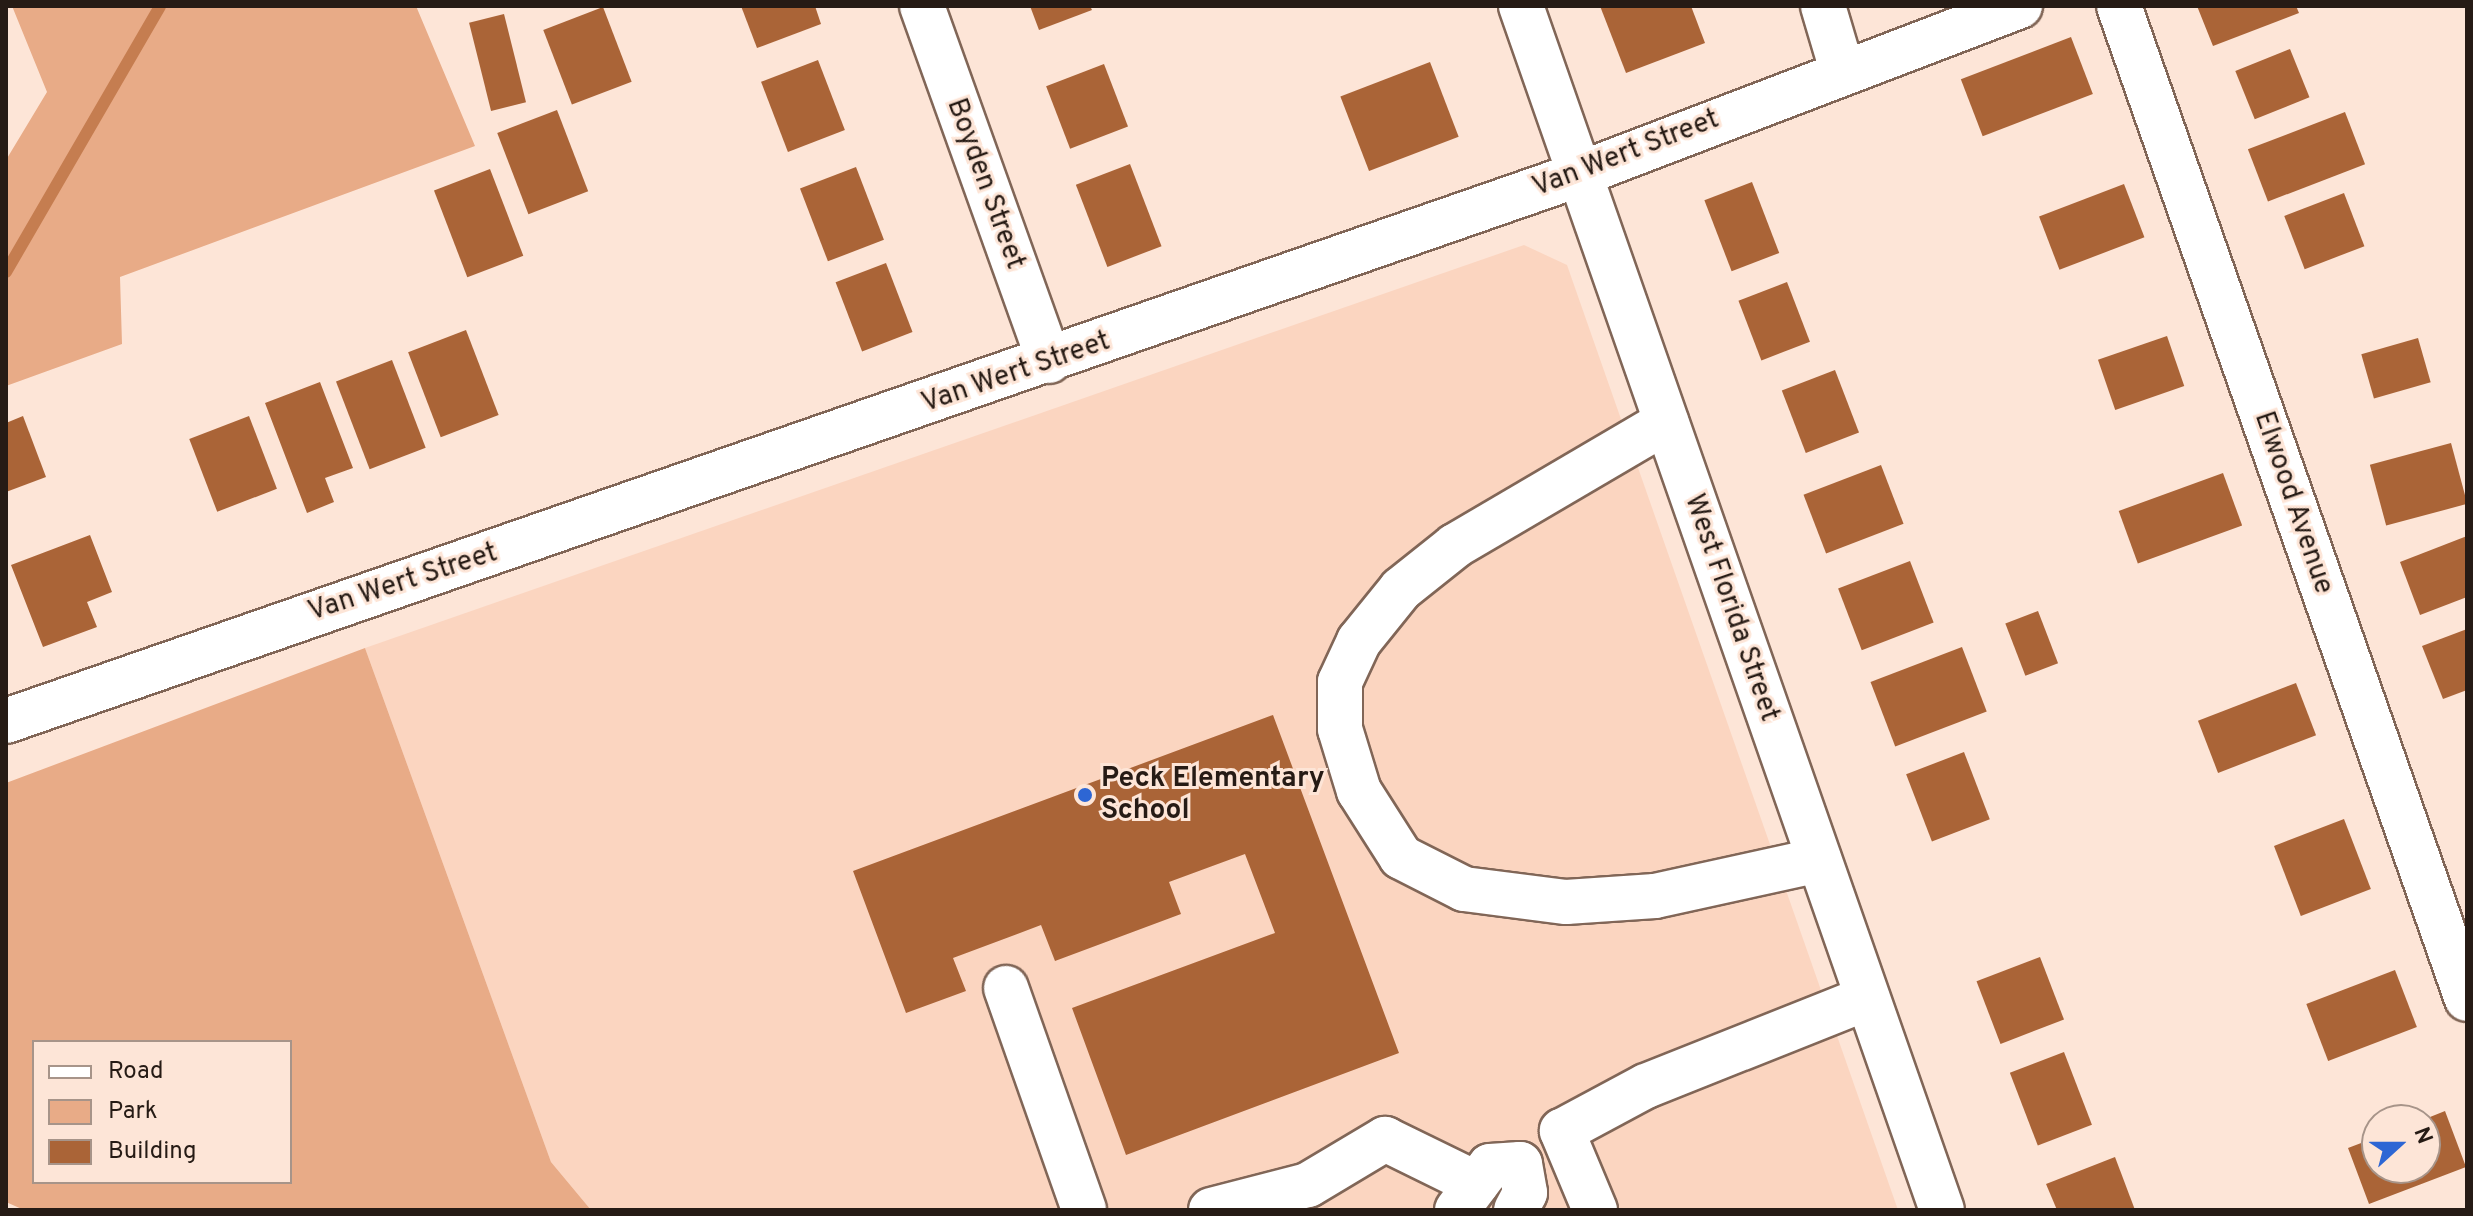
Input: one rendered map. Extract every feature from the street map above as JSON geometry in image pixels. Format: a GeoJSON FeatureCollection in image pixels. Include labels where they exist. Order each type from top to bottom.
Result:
{"type":"FeatureCollection","features":[{"type":"Feature","properties":{"kind":"street","name":"Boyden Street"},"geometry":{"type":"LineString","coordinates":[[922,6],[1049,361]]}},
{"type":"Feature","properties":{"kind":"street","name":"West Florida Street"},"geometry":{"type":"LineString","coordinates":[[1521,6],[1942,1210]]}},
{"type":"Feature","properties":{"kind":"street"},"geometry":{"type":"LineString","coordinates":[[1823,6],[1842,70]]}},
{"type":"Feature","properties":{"kind":"street","name":"Van Wert Street"},"geometry":{"type":"LineString","coordinates":[[6,721],[1580,174],[1842,70],[2020,6]]}},
{"type":"Feature","properties":{"kind":"street","name":"Elwood Avenue"},"geometry":{"type":"LineString","coordinates":[[2119,6],[2467,999]]}},
{"type":"Feature","properties":{"kind":"street"},"geometry":{"type":"LineString","coordinates":[[1666,422],[1468,538],[1401,589],[1359,641],[1340,682],[1340,729],[1359,791],[1401,857],[1464,889],[1566,902],[1655,896],[1819,860]]}},
{"type":"Feature","properties":{"kind":"street"},"geometry":{"type":"LineString","coordinates":[[1006,988],[1084,1210]]}},
{"type":"Feature","properties":{"kind":"street"},"geometry":{"type":"LineString","coordinates":[[1211,1210],[1308,1185],[1385,1139],[1467,1197],[1490,1166],[1520,1164],[1562,1131],[1646,1086],[1867,998]]}},
{"type":"Feature","properties":{"kind":"street"},"geometry":{"type":"LineString","coordinates":[[1562,1131],[1595,1210]]}},
{"type":"Feature","properties":{"kind":"street"},"geometry":{"type":"LineString","coordinates":[[1516,1210],[1525,1193],[1520,1164]]}},
{"type":"Feature","properties":{"kind":"shaded area","name":"Peck Elementary School"},"geometry":{"type":"Polygon","coordinates":[[[1524,245],[1567,265],[1898,1210],[591,1210],[551,1162],[365,648],[1524,245]]]}},
{"type":"Feature","properties":{"kind":"green space"},"geometry":{"type":"Polygon","coordinates":[[[12,6],[416,6],[475,146],[120,277],[122,344],[6,386],[6,160],[47,92],[12,6]]]}},
{"type":"Feature","properties":{"kind":"green space"},"geometry":{"type":"Polygon","coordinates":[[[365,648],[551,1162],[591,1210],[24,1210],[6,1202],[6,783],[365,648]]]}},
{"type":"Feature","properties":{"kind":"building"},"geometry":{"type":"Polygon","coordinates":[[[741,6],[815,6],[821,24],[757,48],[741,6]]]}},
{"type":"Feature","properties":{"kind":"building"},"geometry":{"type":"Polygon","coordinates":[[[1030,6],[1090,6],[1092,10],[1039,30],[1030,6]]]}},
{"type":"Feature","properties":{"kind":"building"},"geometry":{"type":"Polygon","coordinates":[[[1600,6],[1691,6],[1705,43],[1626,73],[1600,6]]]}},
{"type":"Feature","properties":{"kind":"building"},"geometry":{"type":"Polygon","coordinates":[[[2197,6],[2296,6],[2299,13],[2213,46],[2197,6]]]}},
{"type":"Feature","properties":{"kind":"building"},"geometry":{"type":"Polygon","coordinates":[[[603,7],[632,82],[572,105],[543,30],[603,7]]]}},
{"type":"Feature","properties":{"kind":"building"},"geometry":{"type":"Polygon","coordinates":[[[504,14],[526,102],[491,111],[469,23],[504,14]]]}},
{"type":"Feature","properties":{"kind":"building"},"geometry":{"type":"Polygon","coordinates":[[[2071,37],[2093,94],[1983,136],[1961,79],[2071,37]]]}},
{"type":"Feature","properties":{"kind":"building"},"geometry":{"type":"Polygon","coordinates":[[[2290,49],[2309,97],[2255,119],[2235,71],[2290,49]]]}},
{"type":"Feature","properties":{"kind":"building"},"geometry":{"type":"Polygon","coordinates":[[[818,60],[845,130],[788,152],[761,82],[818,60]]]}},
{"type":"Feature","properties":{"kind":"building"},"geometry":{"type":"Polygon","coordinates":[[[1430,62],[1459,137],[1369,171],[1340,96],[1430,62]]]}},
{"type":"Feature","properties":{"kind":"building"},"geometry":{"type":"Polygon","coordinates":[[[1104,64],[1128,127],[1070,149],[1046,86],[1104,64]]]}},
{"type":"Feature","properties":{"kind":"building"},"geometry":{"type":"Polygon","coordinates":[[[557,110],[588,191],[528,214],[497,133],[557,110]]]}},
{"type":"Feature","properties":{"kind":"building"},"geometry":{"type":"Polygon","coordinates":[[[2345,112],[2365,164],[2268,202],[2248,149],[2345,112]]]}},
{"type":"Feature","properties":{"kind":"building"},"geometry":{"type":"Polygon","coordinates":[[[1130,164],[1162,246],[1107,267],[1076,185],[1130,164]]]}},
{"type":"Feature","properties":{"kind":"building"},"geometry":{"type":"Polygon","coordinates":[[[856,167],[884,240],[828,261],[800,189],[856,167]]]}},
{"type":"Feature","properties":{"kind":"building"},"geometry":{"type":"Polygon","coordinates":[[[490,169],[523,256],[467,277],[434,191],[490,169]]]}},
{"type":"Feature","properties":{"kind":"building"},"geometry":{"type":"Polygon","coordinates":[[[1752,182],[1779,253],[1732,271],[1704,200],[1752,182]]]}},
{"type":"Feature","properties":{"kind":"building"},"geometry":{"type":"Polygon","coordinates":[[[2124,184],[2144,237],[2059,270],[2039,217],[2124,184]]]}},
{"type":"Feature","properties":{"kind":"building"},"geometry":{"type":"Polygon","coordinates":[[[2344,193],[2364,246],[2305,269],[2284,216],[2344,193]]]}},
{"type":"Feature","properties":{"kind":"building"},"geometry":{"type":"Polygon","coordinates":[[[886,263],[913,332],[862,351],[836,282],[886,263]]]}},
{"type":"Feature","properties":{"kind":"building"},"geometry":{"type":"Polygon","coordinates":[[[1787,282],[1810,342],[1761,360],[1738,301],[1787,282]]]}},
{"type":"Feature","properties":{"kind":"building"},"geometry":{"type":"Polygon","coordinates":[[[466,330],[499,415],[441,437],[408,352],[466,330]]]}},
{"type":"Feature","properties":{"kind":"building"},"geometry":{"type":"Polygon","coordinates":[[[2167,336],[2184,386],[2115,410],[2098,360],[2167,336]]]}},
{"type":"Feature","properties":{"kind":"building"},"geometry":{"type":"Polygon","coordinates":[[[2418,338],[2431,382],[2374,398],[2361,354],[2418,338]]]}},
{"type":"Feature","properties":{"kind":"building"},"geometry":{"type":"Polygon","coordinates":[[[392,360],[426,448],[370,469],[336,382],[392,360]]]}},
{"type":"Feature","properties":{"kind":"building"},"geometry":{"type":"Polygon","coordinates":[[[1835,370],[1859,433],[1806,453],[1782,390],[1835,370]]]}},
{"type":"Feature","properties":{"kind":"building"},"geometry":{"type":"Polygon","coordinates":[[[320,382],[353,468],[325,478],[334,502],[307,513],[265,403],[320,382]]]}},
{"type":"Feature","properties":{"kind":"building"},"geometry":{"type":"Polygon","coordinates":[[[23,416],[46,477],[6,492],[6,423],[23,416]]]}},
{"type":"Feature","properties":{"kind":"building"},"geometry":{"type":"Polygon","coordinates":[[[249,416],[277,489],[217,512],[189,439],[249,416]]]}},
{"type":"Feature","properties":{"kind":"building"},"geometry":{"type":"Polygon","coordinates":[[[2451,443],[2467,504],[2386,526],[2370,465],[2451,443]]]}},
{"type":"Feature","properties":{"kind":"building"},"geometry":{"type":"Polygon","coordinates":[[[1881,465],[1904,524],[1826,554],[1804,495],[1881,465]]]}},
{"type":"Feature","properties":{"kind":"building"},"geometry":{"type":"Polygon","coordinates":[[[2223,473],[2242,526],[2138,564],[2119,511],[2223,473]]]}},
{"type":"Feature","properties":{"kind":"building"},"geometry":{"type":"Polygon","coordinates":[[[90,535],[112,592],[87,602],[97,627],[43,647],[11,565],[90,535]]]}},
{"type":"Feature","properties":{"kind":"building"},"geometry":{"type":"Polygon","coordinates":[[[2467,536],[2467,597],[2420,615],[2400,562],[2467,536]]]}},
{"type":"Feature","properties":{"kind":"building"},"geometry":{"type":"Polygon","coordinates":[[[1910,561],[1934,623],[1862,650],[1838,589],[1910,561]]]}},
{"type":"Feature","properties":{"kind":"building"},"geometry":{"type":"Polygon","coordinates":[[[2038,611],[2058,663],[2025,676],[2005,624],[2038,611]]]}},
{"type":"Feature","properties":{"kind":"building"},"geometry":{"type":"Polygon","coordinates":[[[2467,629],[2467,690],[2443,699],[2422,646],[2467,629]]]}},
{"type":"Feature","properties":{"kind":"building"},"geometry":{"type":"Polygon","coordinates":[[[1962,647],[1987,711],[1895,747],[1871,682],[1962,647]]]}},
{"type":"Feature","properties":{"kind":"building"},"geometry":{"type":"Polygon","coordinates":[[[2296,683],[2316,735],[2218,773],[2198,721],[2296,683]]]}},
{"type":"Feature","properties":{"kind":"building"},"geometry":{"type":"Polygon","coordinates":[[[1273,715],[1399,1053],[1126,1155],[1072,1008],[1275,933],[1245,854],[1169,882],[1181,914],[1055,961],[1041,925],[953,958],[966,991],[906,1013],[853,871],[1273,715]]]}},
{"type":"Feature","properties":{"kind":"building"},"geometry":{"type":"Polygon","coordinates":[[[1964,752],[1990,819],[1932,841],[1906,774],[1964,752]]]}},
{"type":"Feature","properties":{"kind":"building"},"geometry":{"type":"Polygon","coordinates":[[[2344,819],[2371,889],[2301,916],[2274,846],[2344,819]]]}},
{"type":"Feature","properties":{"kind":"building"},"geometry":{"type":"Polygon","coordinates":[[[2040,957],[2064,1020],[2001,1044],[1977,981],[2040,957]]]}},
{"type":"Feature","properties":{"kind":"building"},"geometry":{"type":"Polygon","coordinates":[[[2395,970],[2417,1027],[2328,1061],[2306,1004],[2395,970]]]}},
{"type":"Feature","properties":{"kind":"building"},"geometry":{"type":"Polygon","coordinates":[[[2064,1052],[2092,1125],[2038,1146],[2010,1073],[2064,1052]]]}},
{"type":"Feature","properties":{"kind":"building"},"geometry":{"type":"Polygon","coordinates":[[[2445,1111],[2466,1167],[2441,1177],[2441,1113],[2445,1111]]]}},
{"type":"Feature","properties":{"kind":"building"},"geometry":{"type":"Polygon","coordinates":[[[2361,1143],[2361,1183],[2348,1148],[2361,1143]]]}},
{"type":"Feature","properties":{"kind":"building"},"geometry":{"type":"Polygon","coordinates":[[[2115,1157],[2135,1210],[2057,1210],[2046,1184],[2115,1157]]]}},
{"type":"Feature","properties":{"kind":"building"},"geometry":{"type":"Polygon","coordinates":[[[2362,1184],[2421,1184],[2369,1204],[2362,1184]]]}},
{"type":"Feature","properties":{"kind":"waterway"},"geometry":{"type":"LineString","coordinates":[[6,272],[160,6]]}},
{"type":"Feature","properties":{"kind":"place","name":"Peck Elementary School"},"geometry":{"type":"Point","coordinates":[1085,795]}}]}
